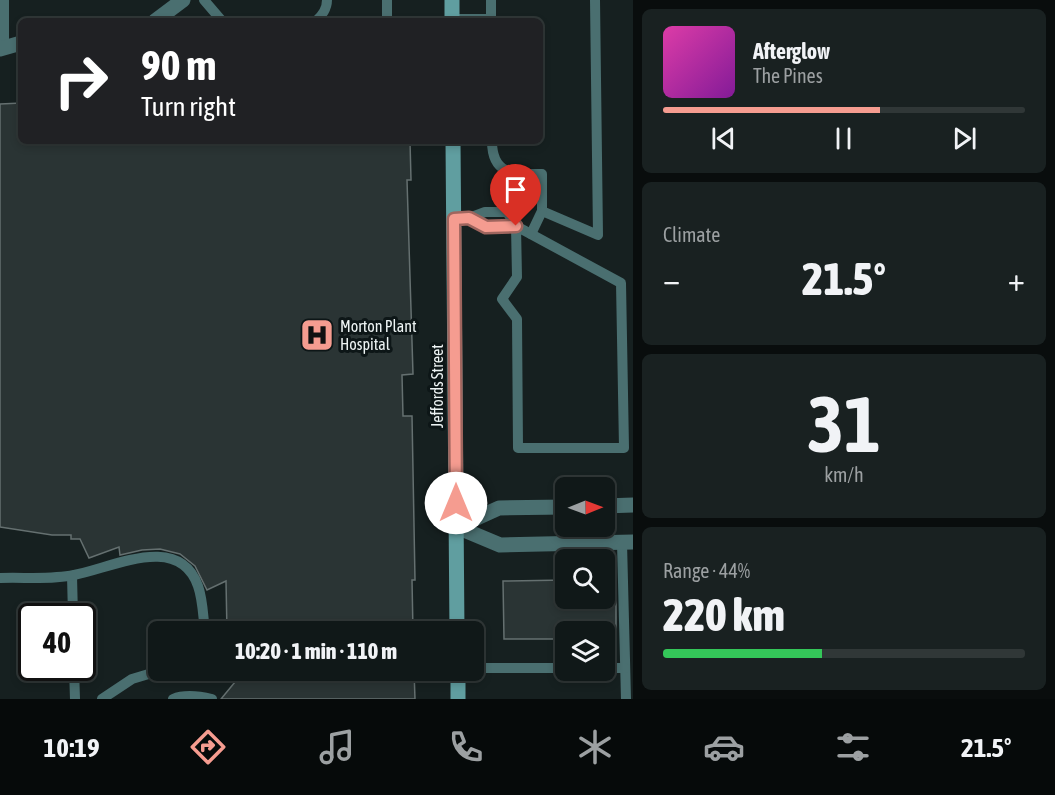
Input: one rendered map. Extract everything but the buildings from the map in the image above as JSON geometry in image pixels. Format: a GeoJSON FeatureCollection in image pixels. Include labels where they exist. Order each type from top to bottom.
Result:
{"type":"FeatureCollection","features":[{"type":"Feature","properties":{"kind":"street"},"geometry":{"type":"LineString","coordinates":[[159,18],[183,0]]}},
{"type":"Feature","properties":{"kind":"street"},"geometry":{"type":"LineString","coordinates":[[452,0],[452,18]]}},
{"type":"Feature","properties":{"kind":"street"},"geometry":{"type":"LineString","coordinates":[[2,48],[18,45]]}},
{"type":"Feature","properties":{"kind":"street","name":"Jeffords Street"},"geometry":{"type":"LineString","coordinates":[[453,144],[462,218],[457,621]]}},
{"type":"Feature","properties":{"kind":"street"},"geometry":{"type":"LineString","coordinates":[[615,506],[633,505]]}},
{"type":"Feature","properties":{"kind":"street"},"geometry":{"type":"LineString","coordinates":[[457,527],[499,508],[555,507]]}},
{"type":"Feature","properties":{"kind":"street"},"geometry":{"type":"LineString","coordinates":[[457,527],[500,545],[628,542]]}},
{"type":"Feature","properties":{"kind":"street"},"geometry":{"type":"LineString","coordinates":[[458,681],[458,699]]}},
{"type":"Feature","properties":{"kind":"lane"},"geometry":{"type":"LineString","coordinates":[[2,48],[4,0]]}},
{"type":"Feature","properties":{"kind":"lane"},"geometry":{"type":"LineString","coordinates":[[204,0],[219,18]]}},
{"type":"Feature","properties":{"kind":"lane"},"geometry":{"type":"LineString","coordinates":[[320,18],[327,0]]}},
{"type":"Feature","properties":{"kind":"lane"},"geometry":{"type":"LineString","coordinates":[[387,0],[387,18]]}},
{"type":"Feature","properties":{"kind":"lane"},"geometry":{"type":"LineString","coordinates":[[491,0],[491,18]]}},
{"type":"Feature","properties":{"kind":"lane"},"geometry":{"type":"LineString","coordinates":[[542,211],[597,235],[595,0]]}},
{"type":"Feature","properties":{"kind":"lane"},"geometry":{"type":"LineString","coordinates":[[492,144],[496,162],[506,171],[516,174],[542,174],[542,211],[531,234]]}},
{"type":"Feature","properties":{"kind":"lane"},"geometry":{"type":"LineString","coordinates":[[462,218],[486,227],[516,226],[621,283],[624,448],[518,448],[517,319],[502,299],[517,277],[516,226]]}},
{"type":"Feature","properties":{"kind":"lane"},"geometry":{"type":"LineString","coordinates":[[626,699],[628,542]]}},
{"type":"Feature","properties":{"kind":"lane"},"geometry":{"type":"LineString","coordinates":[[0,578],[72,576],[138,558],[161,556],[188,568],[197,583],[204,621]]}},
{"type":"Feature","properties":{"kind":"lane"},"geometry":{"type":"LineString","coordinates":[[72,576],[73,603]]}},
{"type":"Feature","properties":{"kind":"lane"},"geometry":{"type":"LineString","coordinates":[[484,668],[555,668]]}},
{"type":"Feature","properties":{"kind":"lane"},"geometry":{"type":"LineString","coordinates":[[615,668],[625,668]]}},
{"type":"Feature","properties":{"kind":"lane"},"geometry":{"type":"LineString","coordinates":[[102,699],[132,679],[148,674]]}},
{"type":"Feature","properties":{"kind":"lane"},"geometry":{"type":"LineString","coordinates":[[74,681],[75,699]]}},
{"type":"Feature","properties":{"kind":"lane"},"geometry":{"type":"LineString","coordinates":[[173,699],[199,696],[212,699]]}},
{"type":"Feature","properties":{"kind":"place","name":"Morton Plant Hospital"},"geometry":{"type":"Point","coordinates":[317,335]}},
{"type":"Feature","properties":{"kind":"route"},"geometry":{"type":"LineString","coordinates":[[456,503],[454,219],[469,218],[486,227],[516,226]]}}]}
